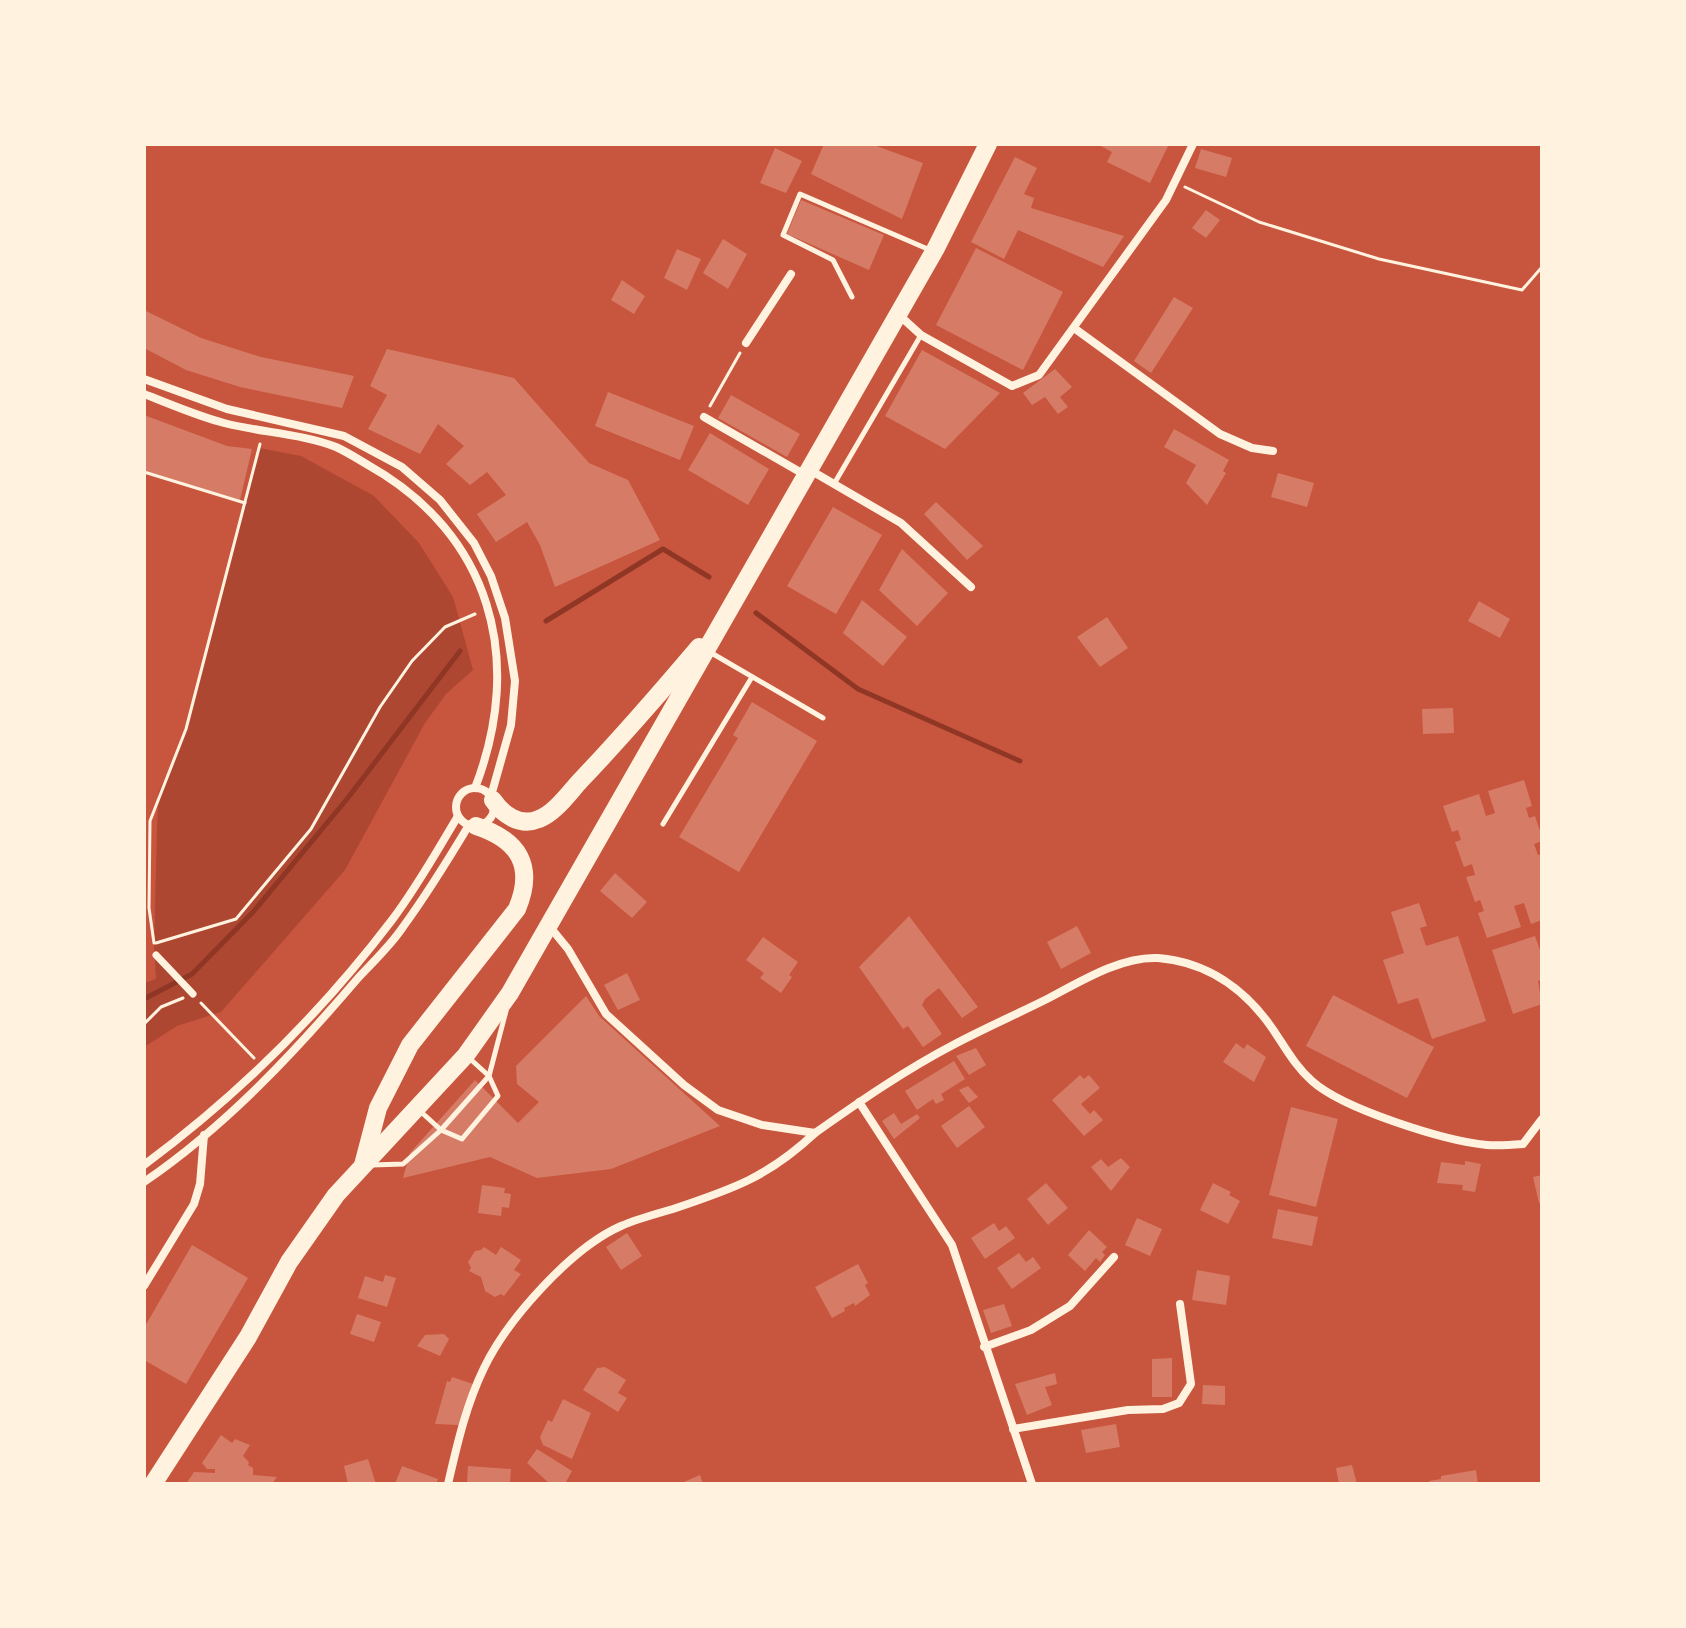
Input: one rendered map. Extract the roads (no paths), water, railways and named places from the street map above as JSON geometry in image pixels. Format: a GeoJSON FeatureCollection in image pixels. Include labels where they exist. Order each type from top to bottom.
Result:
{"type":"FeatureCollection","features":[{"type":"Feature","properties":{"kind":"highway"},"geometry":{"type":"LineString","coordinates":[[153,1484],[248,1337],[289,1262],[336,1195],[466,1055],[510,993],[935,252],[988,144]]}},
{"type":"Feature","properties":{"kind":"highway"},"geometry":{"type":"LineString","coordinates":[[492,798],[499,809],[523,822],[541,819],[628,731],[727,615]]}},
{"type":"Feature","properties":{"kind":"highway"},"geometry":{"type":"LineString","coordinates":[[363,1165],[378,1108],[410,1045],[517,909],[522,896],[525,874],[514,847],[496,833],[472,825]]}},
{"type":"Feature","properties":{"kind":"street"},"geometry":{"type":"LineString","coordinates":[[899,315],[921,335],[1012,386],[1039,375],[1166,200],[1193,144]]}},
{"type":"Feature","properties":{"kind":"street"},"geometry":{"type":"LineString","coordinates":[[746,343],[791,274]]}},
{"type":"Feature","properties":{"kind":"street"},"geometry":{"type":"LineString","coordinates":[[1074,328],[1220,434],[1252,448],[1273,451]]}},
{"type":"Feature","properties":{"kind":"street"},"geometry":{"type":"LineString","coordinates":[[144,379],[227,409],[344,436],[402,467],[440,500],[474,543],[491,576],[505,618],[515,681],[511,725],[492,798],[491,818],[472,825],[401,931],[292,1055],[204,1135],[144,1182]]}},
{"type":"Feature","properties":{"kind":"street"},"geometry":{"type":"LineString","coordinates":[[144,394],[223,423],[336,447],[395,480],[432,511],[465,553],[481,584],[493,625],[498,686],[495,725],[475,788]]}},
{"type":"Feature","properties":{"kind":"street"},"geometry":{"type":"LineString","coordinates":[[704,417],[834,484],[901,523],[971,587]]}},
{"type":"Feature","properties":{"kind":"street"},"geometry":{"type":"LineString","coordinates":[[472,825],[458,816],[455,808],[459,796],[463,791],[475,788],[482,789],[492,798]]}},
{"type":"Feature","properties":{"kind":"street"},"geometry":{"type":"LineString","coordinates":[[144,1165],[261,1065],[315,1010],[392,920],[458,816]]}},
{"type":"Feature","properties":{"kind":"street"},"geometry":{"type":"LineString","coordinates":[[550,927],[568,949],[606,1014],[684,1085],[718,1110],[762,1125],[815,1133]]}},
{"type":"Feature","properties":{"kind":"street"},"geometry":{"type":"LineString","coordinates":[[156,955],[193,994]]}},
{"type":"Feature","properties":{"kind":"street"},"geometry":{"type":"LineString","coordinates":[[448,1484],[467,1409],[485,1366],[531,1299],[575,1256],[619,1226],[752,1180],[788,1158],[815,1133],[859,1102],[951,1046],[1078,983],[1138,959],[1156,958],[1200,968],[1225,980],[1246,995],[1292,1060],[1313,1083],[1355,1106],[1406,1125],[1488,1145],[1523,1144],[1540,1124]]}},
{"type":"Feature","properties":{"kind":"street"},"geometry":{"type":"LineString","coordinates":[[859,1102],[952,1245],[1032,1484]]}},
{"type":"Feature","properties":{"kind":"street"},"geometry":{"type":"LineString","coordinates":[[144,1286],[194,1204],[200,1184],[204,1135]]}},
{"type":"Feature","properties":{"kind":"street"},"geometry":{"type":"LineString","coordinates":[[984,1347],[1031,1330],[1070,1306],[1114,1257]]}},
{"type":"Feature","properties":{"kind":"street"},"geometry":{"type":"LineString","coordinates":[[1013,1429],[1128,1410],[1163,1409],[1179,1403],[1191,1384],[1180,1304]]}},
{"type":"Feature","properties":{"kind":"lane"},"geometry":{"type":"LineString","coordinates":[[852,297],[833,260],[783,235],[800,194],[935,252]]}},
{"type":"Feature","properties":{"kind":"lane"},"geometry":{"type":"LineString","coordinates":[[834,484],[921,335]]}},
{"type":"Feature","properties":{"kind":"lane"},"geometry":{"type":"LineString","coordinates":[[707,650],[823,718]]}},
{"type":"Feature","properties":{"kind":"lane"},"geometry":{"type":"LineString","coordinates":[[663,824],[752,677]]}},
{"type":"Feature","properties":{"kind":"lane"},"geometry":{"type":"LineString","coordinates":[[363,1165],[403,1164],[441,1130],[489,1076],[510,993]]}},
{"type":"Feature","properties":{"kind":"lane"},"geometry":{"type":"LineString","coordinates":[[416,1108],[441,1130],[462,1139],[498,1096],[489,1076],[466,1055]]}},
{"type":"Feature","properties":{"kind":"waterway"},"geometry":{"type":"LineString","coordinates":[[546,621],[663,549],[709,577]]}},
{"type":"Feature","properties":{"kind":"waterway"},"geometry":{"type":"LineString","coordinates":[[756,613],[858,689],[1020,761]]}},
{"type":"Feature","properties":{"kind":"waterway"},"geometry":{"type":"LineString","coordinates":[[144,999],[192,974],[254,911],[347,799],[460,651]]}}]}
